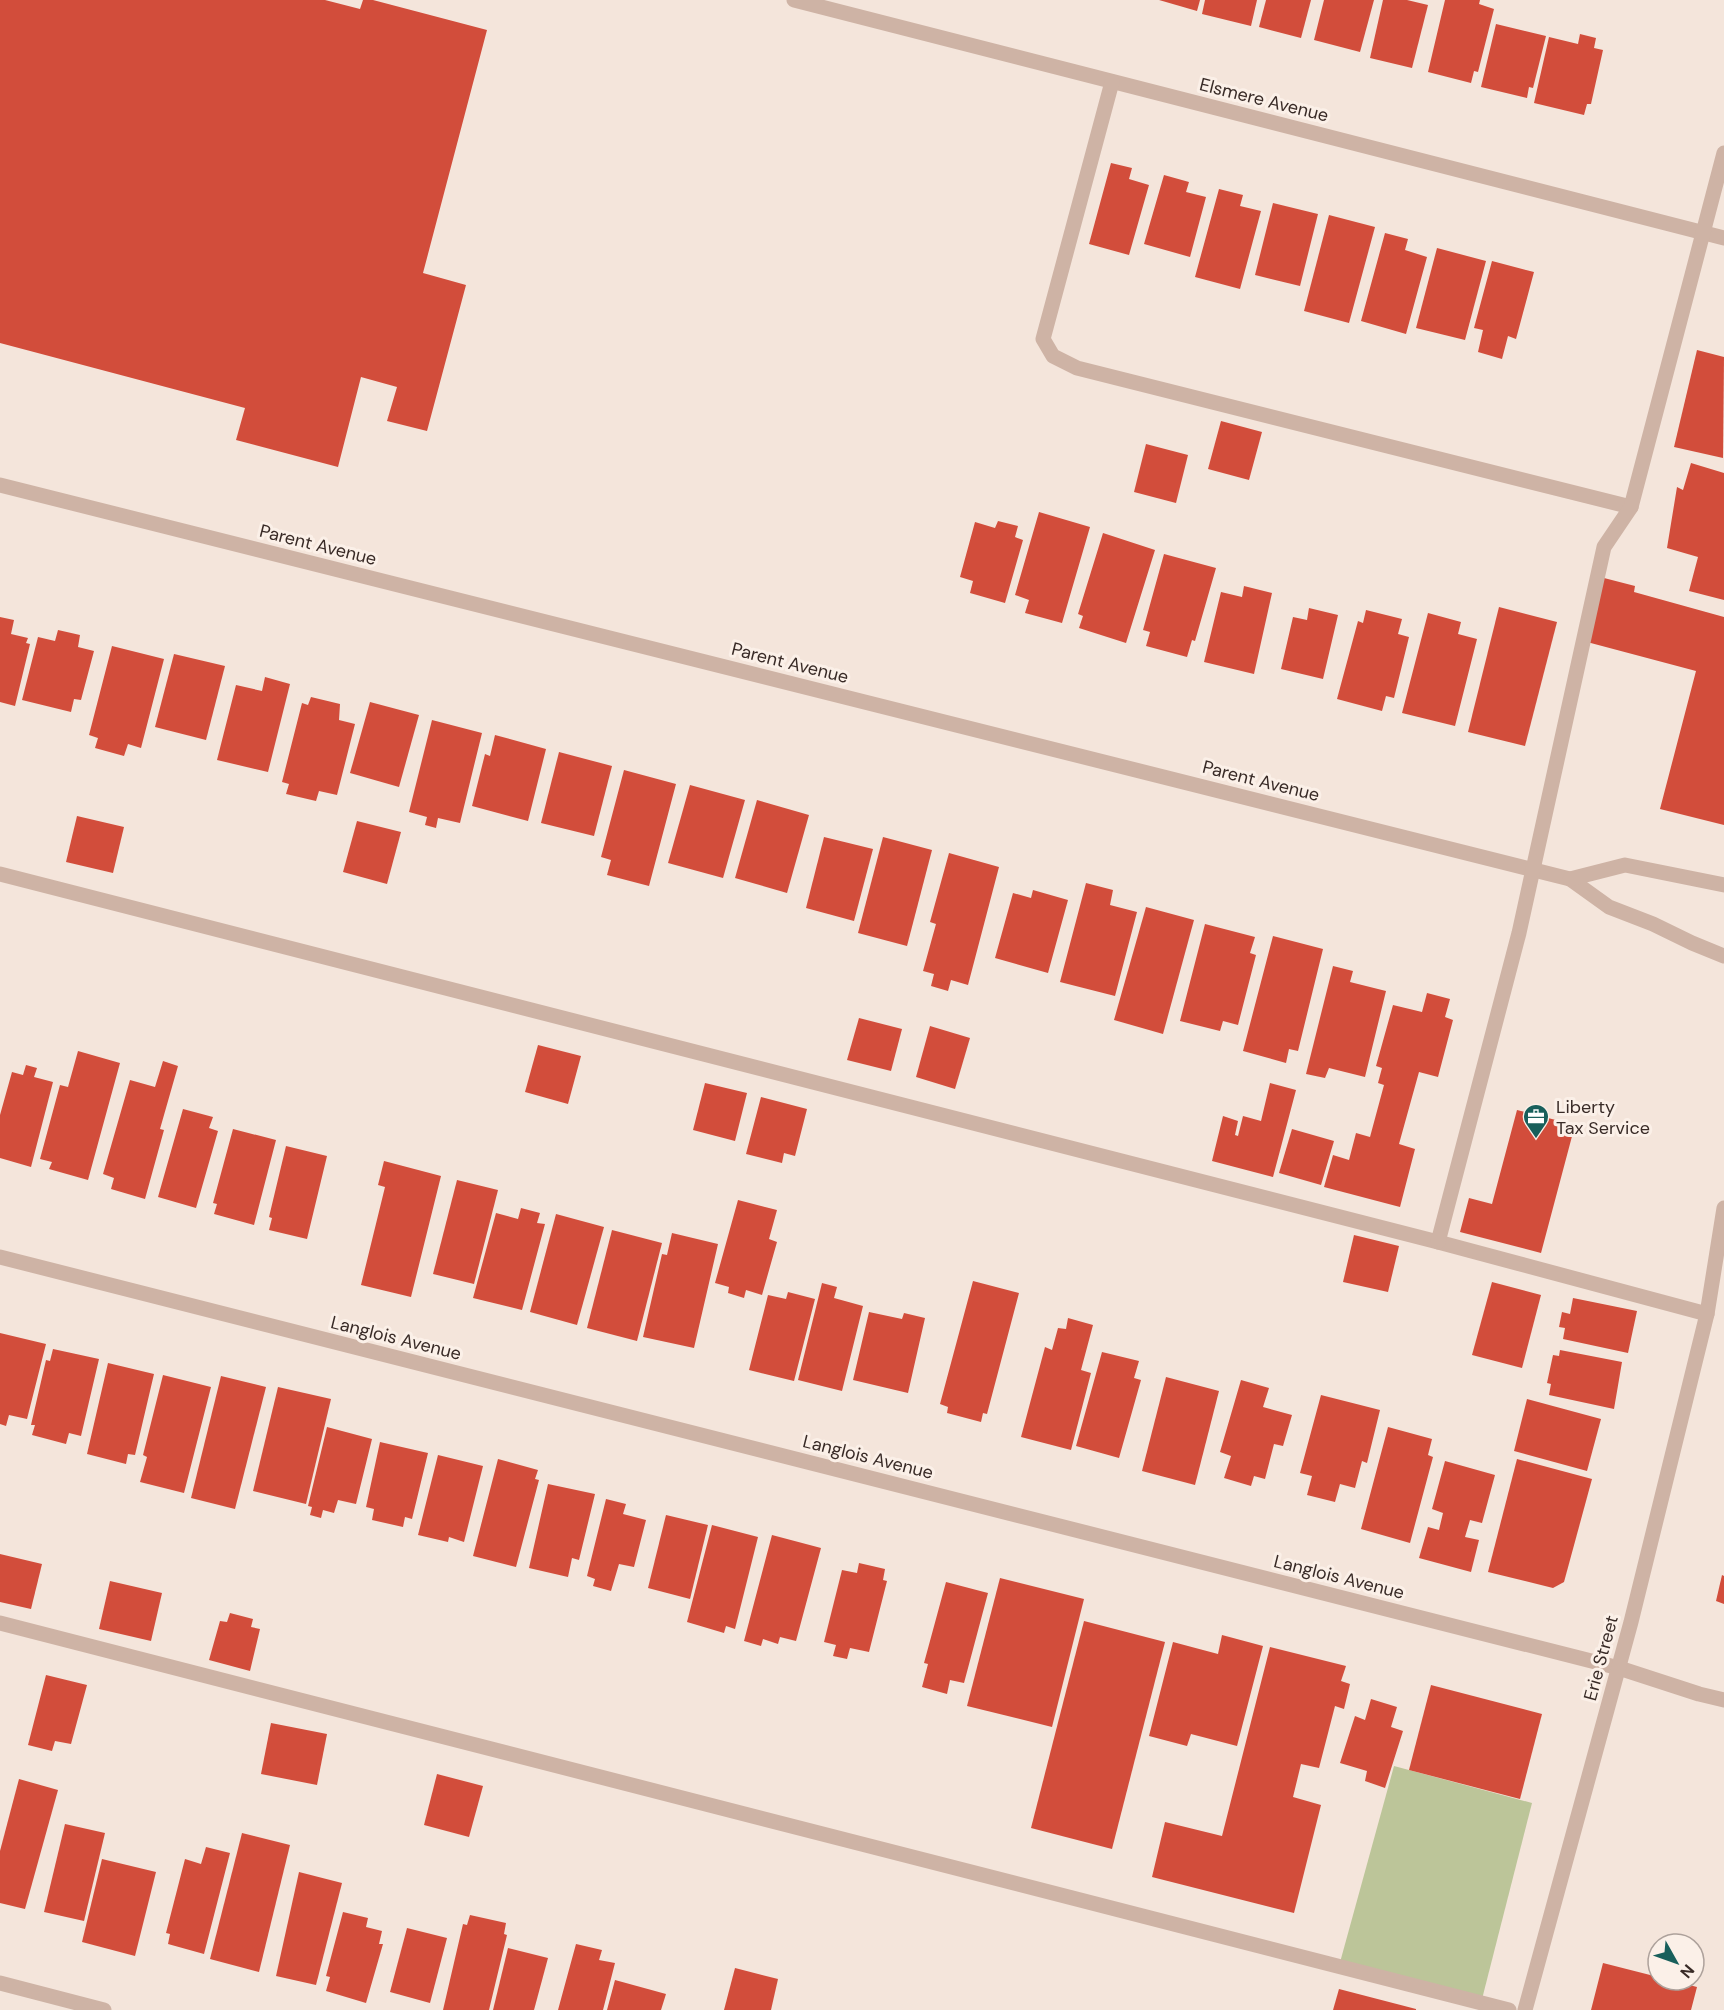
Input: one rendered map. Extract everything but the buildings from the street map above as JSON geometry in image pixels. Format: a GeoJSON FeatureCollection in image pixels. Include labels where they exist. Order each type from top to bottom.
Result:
{"type":"FeatureCollection","features":[{"type":"Feature","properties":{"kind":"street","name":"Elsmere Avenue"},"geometry":{"type":"LineString","coordinates":[[794,0],[1724,238]]}},
{"type":"Feature","properties":{"kind":"street"},"geometry":{"type":"LineString","coordinates":[[1112,82],[1043,339],[1053,356],[1077,368],[1631,507]]}},
{"type":"Feature","properties":{"kind":"street"},"geometry":{"type":"LineString","coordinates":[[1438,1242],[1519,933],[1604,547],[1631,507],[1724,153]]}},
{"type":"Feature","properties":{"kind":"street","name":"Parent Avenue"},"geometry":{"type":"LineString","coordinates":[[0,485],[1570,879],[1609,907],[1724,956]]}},
{"type":"Feature","properties":{"kind":"street","name":"Parent Avenue"},"geometry":{"type":"LineString","coordinates":[[1570,879],[1625,865],[1724,885]]}},
{"type":"Feature","properties":{"kind":"street"},"geometry":{"type":"LineString","coordinates":[[0,874],[1438,1242],[1707,1314]]}},
{"type":"Feature","properties":{"kind":"street","name":"Erie Street"},"geometry":{"type":"LineString","coordinates":[[1526,2010],[1619,1668],[1707,1314],[1724,1208]]}},
{"type":"Feature","properties":{"kind":"street","name":"Langlois Avenue"},"geometry":{"type":"LineString","coordinates":[[0,1257],[1619,1668],[1724,1700]]}},
{"type":"Feature","properties":{"kind":"street","name":"Erie Street"},"geometry":{"type":"LineString","coordinates":[[1707,1314],[1724,1266]]}},
{"type":"Feature","properties":{"kind":"street"},"geometry":{"type":"LineString","coordinates":[[0,1623],[1509,2010]]}},
{"type":"Feature","properties":{"kind":"street"},"geometry":{"type":"LineString","coordinates":[[0,1983],[104,2010]]}},
{"type":"Feature","properties":{"kind":"green space"},"geometry":{"type":"Polygon","coordinates":[[[1394,1766],[1532,1803],[1481,2003],[1339,1966],[1394,1766]]]}},
{"type":"Feature","properties":{"kind":"place","name":"Liberty Tax Service"},"geometry":{"type":"Point","coordinates":[1536,1140]}}]}
